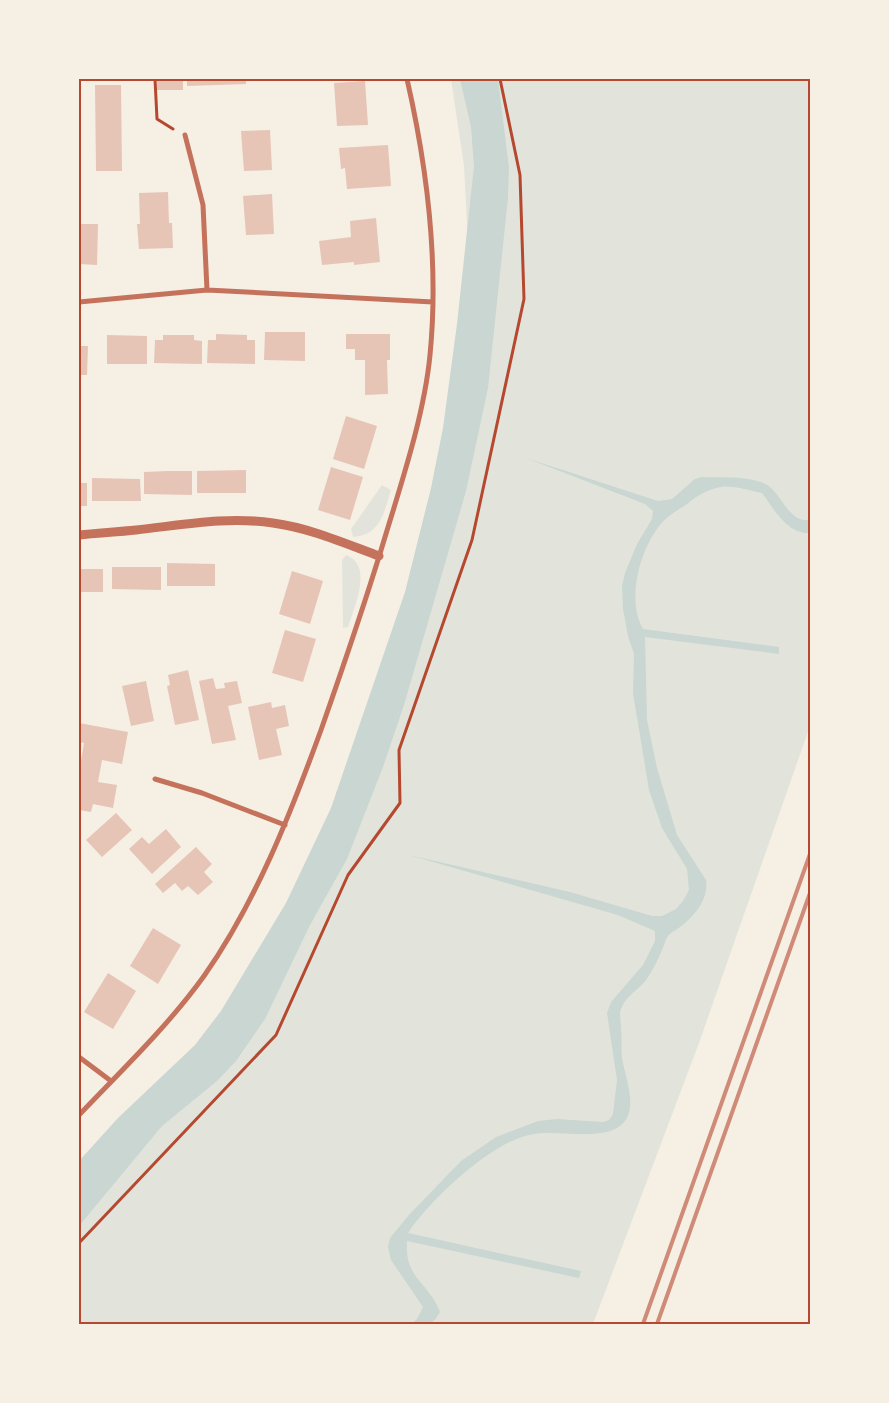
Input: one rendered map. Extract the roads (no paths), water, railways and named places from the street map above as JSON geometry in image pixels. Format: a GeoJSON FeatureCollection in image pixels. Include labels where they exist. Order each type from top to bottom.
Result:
{"type":"FeatureCollection","features":[{"type":"Feature","properties":{"kind":"street"},"geometry":{"type":"LineString","coordinates":[[79,1115],[166,1023],[204,975],[235,926],[285,825],[358,624],[411,449],[425,389],[430,355],[433,302],[427,198],[418,128],[406,79]]}},
{"type":"Feature","properties":{"kind":"street"},"geometry":{"type":"LineString","coordinates":[[185,135],[203,205],[207,290]]}},
{"type":"Feature","properties":{"kind":"street"},"geometry":{"type":"LineString","coordinates":[[79,302],[207,290],[433,302]]}},
{"type":"Feature","properties":{"kind":"street"},"geometry":{"type":"LineString","coordinates":[[79,535],[214,521],[244,520],[298,528],[320,534],[379,556]]}},
{"type":"Feature","properties":{"kind":"street"},"geometry":{"type":"LineString","coordinates":[[155,779],[202,793],[285,825]]}},
{"type":"Feature","properties":{"kind":"street"},"geometry":{"type":"LineString","coordinates":[[79,1057],[111,1081]]}},
{"type":"Feature","properties":{"kind":"railway"},"geometry":{"type":"LineString","coordinates":[[643,1324],[810,854]]}},
{"type":"Feature","properties":{"kind":"railway"},"geometry":{"type":"LineString","coordinates":[[657,1324],[810,893]]}}]}
